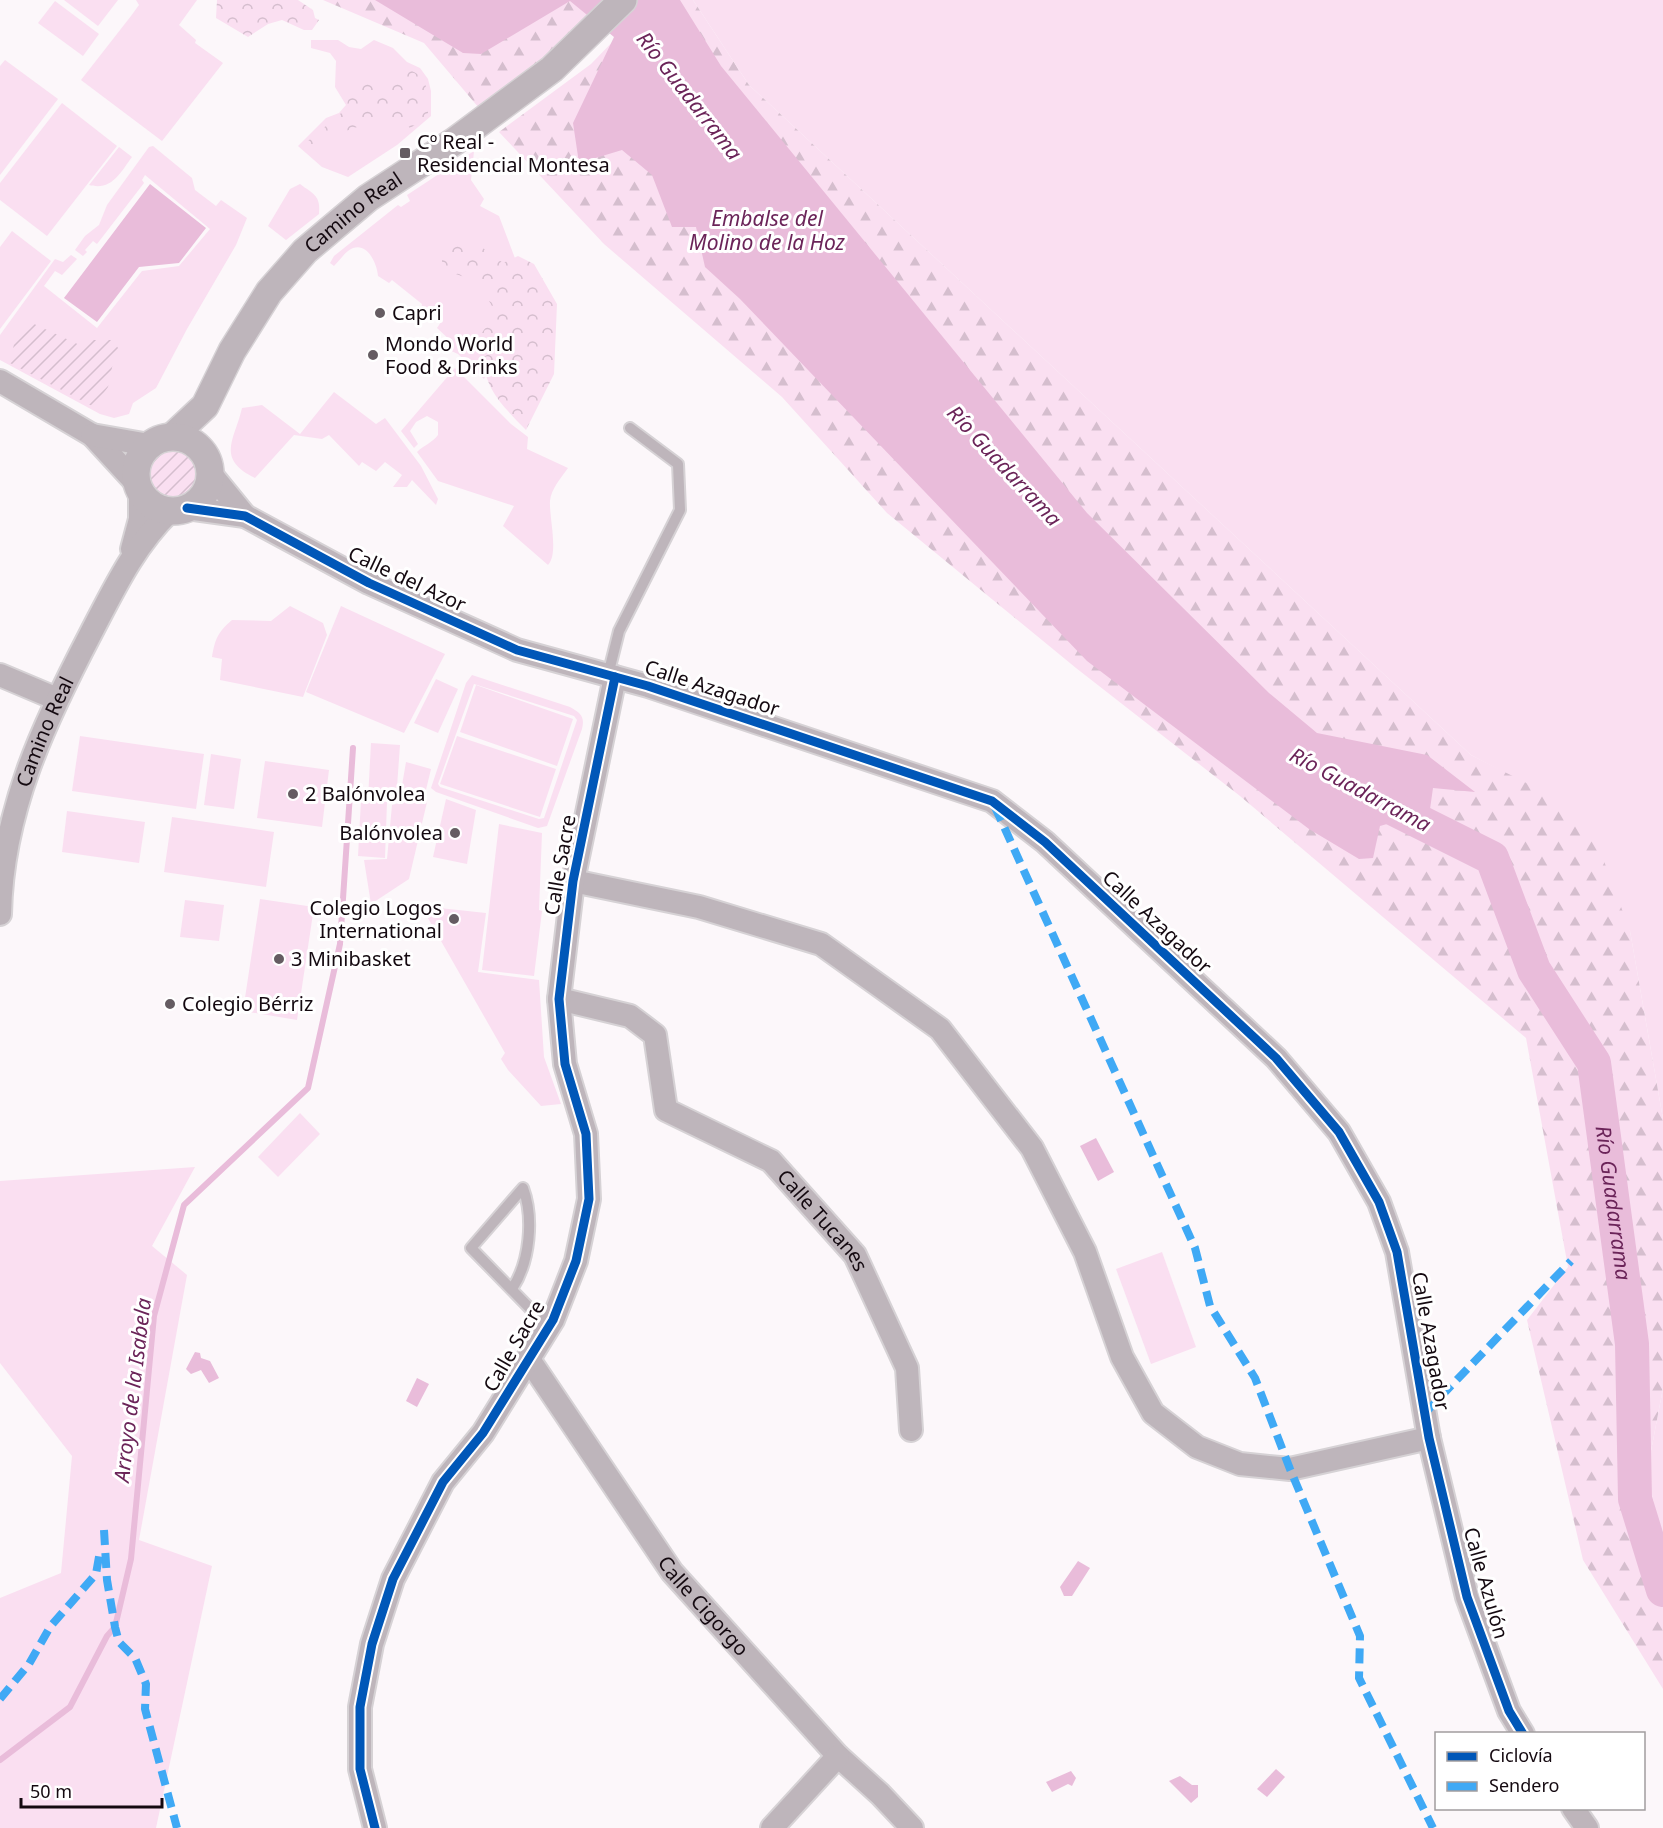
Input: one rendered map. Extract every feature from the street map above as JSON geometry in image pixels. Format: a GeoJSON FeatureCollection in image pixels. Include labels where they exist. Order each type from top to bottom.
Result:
{"type":"FeatureCollection","features":[{"type":"Feature","properties":{"kind":"street","name":"Camino Real"},"geometry":{"type":"LineString","coordinates":[[161,440],[205,406],[232,351],[269,292],[305,251],[368,198],[455,141],[552,69],[623,0]]}},
{"type":"Feature","properties":{"kind":"street"},"geometry":{"type":"LineString","coordinates":[[0,381],[92,435],[153,506],[179,510],[204,494],[206,461],[189,440],[92,435]]}},
{"type":"Feature","properties":{"kind":"street","name":"Camino Real"},"geometry":{"type":"LineString","coordinates":[[205,406],[206,461]]}},
{"type":"Feature","properties":{"kind":"street"},"geometry":{"type":"LineString","coordinates":[[138,488],[137,462],[161,440]]}},
{"type":"Feature","properties":{"kind":"street","name":"Calle del Azor"},"geometry":{"type":"LineString","coordinates":[[206,461],[245,516]]}},
{"type":"Feature","properties":{"kind":"street","name":"Camino Real"},"geometry":{"type":"LineString","coordinates":[[129,562],[140,519],[138,488]]}},
{"type":"Feature","properties":{"kind":"street","name":"Camino Real"},"geometry":{"type":"LineString","coordinates":[[0,914],[7,847],[21,787],[57,699],[129,562],[153,529],[179,510]]}},
{"type":"Feature","properties":{"kind":"street","name":"Calle del Azor"},"geometry":{"type":"LineString","coordinates":[[179,510],[245,516],[369,583],[517,650],[612,676]]}},
{"type":"Feature","properties":{"kind":"street"},"geometry":{"type":"LineString","coordinates":[[0,675],[57,699]]}},
{"type":"Feature","properties":{"kind":"street","name":"Calle Sacre"},"geometry":{"type":"LineString","coordinates":[[375,1828],[360,1769],[360,1707],[372,1644],[393,1579],[442,1482],[483,1433],[548,1327],[576,1262],[589,1199],[586,1134],[565,1064],[559,999],[573,881],[612,676]]}},
{"type":"Feature","properties":{"kind":"street","name":"Calle Azagador"},"geometry":{"type":"LineString","coordinates":[[573,881],[699,907],[821,944],[940,1029],[1032,1148],[1085,1252],[1122,1357],[1153,1413],[1197,1447],[1240,1464],[1290,1469],[1430,1438],[1398,1252],[1379,1202],[1339,1132],[1276,1058],[1054,850],[992,801],[789,732],[612,676]]}},
{"type":"Feature","properties":{"kind":"street","name":"Calle Tucanes"},"geometry":{"type":"LineString","coordinates":[[559,999],[630,1016],[655,1035],[666,1110],[771,1161],[855,1255],[907,1368],[911,1430]]}},
{"type":"Feature","properties":{"kind":"street","name":"Calle Cigorgo"},"geometry":{"type":"LineString","coordinates":[[528,1358],[672,1572],[838,1756],[880,1794],[912,1828]]}},
{"type":"Feature","properties":{"kind":"street","name":"Calle Azulón"},"geometry":{"type":"LineString","coordinates":[[1430,1438],[1467,1597],[1509,1711],[1522,1732]]}},
{"type":"Feature","properties":{"kind":"street"},"geometry":{"type":"LineString","coordinates":[[772,1828],[838,1756]]}},
{"type":"Feature","properties":{"kind":"street"},"geometry":{"type":"LineString","coordinates":[[1574,1810],[1587,1828]]}},
{"type":"Feature","properties":{"kind":"lane"},"geometry":{"type":"LineString","coordinates":[[612,676],[619,631],[680,510],[678,464],[630,428]]}},
{"type":"Feature","properties":{"kind":"lane"},"geometry":{"type":"LineString","coordinates":[[512,1289],[521,1276],[529,1225],[529,1203],[523,1188],[471,1248],[548,1327]]}},
{"type":"Feature","properties":{"kind":"green space"},"geometry":{"type":"Polygon","coordinates":[[[64,0],[118,0],[98,26],[64,0]]]}},
{"type":"Feature","properties":{"kind":"green space"},"geometry":{"type":"Polygon","coordinates":[[[136,0],[197,0],[179,25],[196,40],[195,43],[223,63],[162,141],[81,80],[139,5],[136,0]]]}},
{"type":"Feature","properties":{"kind":"green space"},"geometry":{"type":"Polygon","coordinates":[[[217,0],[298,0],[313,10],[315,18],[319,20],[312,30],[304,30],[282,20],[268,24],[248,37],[216,18],[217,0]]]}},
{"type":"Feature","properties":{"kind":"green space"},"geometry":{"type":"Polygon","coordinates":[[[323,0],[607,0],[545,64],[479,108],[424,43],[323,0]]]}},
{"type":"Feature","properties":{"kind":"green space"},"geometry":{"type":"Polygon","coordinates":[[[653,0],[693,0],[749,85],[1471,755],[1550,795],[1595,837],[1630,931],[1663,1119],[1663,1388],[1647,1472],[1659,1527],[1663,1531],[1663,1689],[1583,1560],[1527,1320],[1568,1267],[1526,1038],[1240,796],[1076,668],[887,513],[782,397],[604,244],[499,132],[591,64],[653,0]]]}},
{"type":"Feature","properties":{"kind":"green space"},"geometry":{"type":"Polygon","coordinates":[[[693,0],[1663,0],[1663,1119],[1630,931],[1507,774],[1471,755],[749,85],[693,0]]]}},
{"type":"Feature","properties":{"kind":"green space"},"geometry":{"type":"Polygon","coordinates":[[[55,1],[99,34],[83,56],[38,23],[55,1]]]}},
{"type":"Feature","properties":{"kind":"green space"},"geometry":{"type":"Polygon","coordinates":[[[311,40],[338,40],[349,47],[361,49],[374,40],[393,48],[407,62],[420,68],[428,79],[431,91],[431,116],[397,145],[348,177],[322,167],[298,146],[326,118],[339,113],[346,105],[335,87],[336,61],[330,53],[311,48],[311,40]]]}},
{"type":"Feature","properties":{"kind":"green space"},"geometry":{"type":"Polygon","coordinates":[[[5,60],[58,99],[0,175],[0,66],[5,60]]]}},
{"type":"Feature","properties":{"kind":"green space"},"geometry":{"type":"Polygon","coordinates":[[[398,68],[415,73],[424,82],[428,95],[428,113],[422,121],[410,128],[399,117],[384,124],[353,128],[336,138],[317,154],[302,146],[346,109],[350,90],[368,84],[384,92],[398,68]]]}},
{"type":"Feature","properties":{"kind":"green space"},"geometry":{"type":"Polygon","coordinates":[[[62,103],[117,146],[47,236],[0,200],[0,183],[62,103]]]}},
{"type":"Feature","properties":{"kind":"green space"},"geometry":{"type":"Polygon","coordinates":[[[153,146],[192,178],[195,190],[216,206],[221,200],[247,218],[236,245],[156,388],[133,403],[129,414],[114,418],[100,414],[0,360],[0,335],[55,259],[63,262],[71,255],[77,259],[62,275],[55,271],[44,286],[97,328],[142,271],[179,266],[210,229],[145,175],[142,180],[144,183],[97,244],[93,241],[83,256],[75,250],[85,236],[99,225],[107,205],[149,147],[153,146]]]}},
{"type":"Feature","properties":{"kind":"green space"},"geometry":{"type":"Polygon","coordinates":[[[119,147],[132,157],[119,174],[110,183],[89,185],[119,147]]]}},
{"type":"Feature","properties":{"kind":"green space"},"geometry":{"type":"Polygon","coordinates":[[[474,151],[471,180],[484,199],[480,206],[499,216],[516,261],[479,279],[499,311],[497,322],[485,328],[484,337],[493,354],[485,360],[483,368],[487,373],[484,379],[458,354],[449,350],[453,343],[437,328],[441,322],[429,309],[421,310],[422,304],[392,280],[389,283],[378,276],[373,259],[365,250],[354,248],[334,266],[330,263],[334,256],[398,205],[401,207],[410,201],[407,195],[474,151]]]}},
{"type":"Feature","properties":{"kind":"green space"},"geometry":{"type":"Polygon","coordinates":[[[300,184],[317,199],[319,214],[286,240],[268,226],[290,189],[300,184]]]}},
{"type":"Feature","properties":{"kind":"green space"},"geometry":{"type":"Polygon","coordinates":[[[12,231],[51,261],[0,329],[0,247],[12,231]]]}},
{"type":"Feature","properties":{"kind":"green space"},"geometry":{"type":"Polygon","coordinates":[[[447,240],[475,242],[503,263],[518,256],[534,264],[557,304],[554,374],[526,430],[497,397],[487,379],[484,357],[490,353],[481,334],[496,313],[478,282],[442,269],[442,247],[447,240]]]}},
{"type":"Feature","properties":{"kind":"green space"},"geometry":{"type":"Polygon","coordinates":[[[32,323],[84,347],[90,340],[113,340],[118,348],[118,355],[114,358],[108,387],[94,407],[10,363],[14,344],[32,323]]]}},
{"type":"Feature","properties":{"kind":"green space"},"geometry":{"type":"Polygon","coordinates":[[[455,368],[511,424],[528,437],[527,449],[568,468],[552,492],[550,501],[553,553],[548,565],[503,526],[514,506],[438,481],[417,452],[438,435],[438,422],[427,416],[416,422],[410,431],[418,444],[414,448],[401,431],[455,368]]]}},
{"type":"Feature","properties":{"kind":"green space"},"geometry":{"type":"Polygon","coordinates":[[[334,392],[376,424],[385,418],[421,466],[438,499],[436,505],[412,480],[407,487],[393,487],[402,475],[385,462],[376,471],[362,462],[359,466],[329,435],[322,439],[294,435],[255,478],[235,463],[231,456],[232,439],[242,408],[262,405],[300,434],[334,392]]]}},
{"type":"Feature","properties":{"kind":"green space"},"geometry":{"type":"Polygon","coordinates":[[[173,447],[183,449],[192,455],[198,464],[200,474],[198,484],[192,493],[183,499],[173,501],[163,499],[154,493],[148,484],[146,474],[148,464],[154,455],[163,449],[173,447]]]}},
{"type":"Feature","properties":{"kind":"green space"},"geometry":{"type":"Polygon","coordinates":[[[290,606],[323,623],[327,635],[303,697],[220,680],[222,659],[212,657],[216,641],[223,628],[232,620],[271,621],[290,606]]]}},
{"type":"Feature","properties":{"kind":"green space"},"geometry":{"type":"Polygon","coordinates":[[[341,606],[445,654],[404,733],[306,692],[341,606]]]}},
{"type":"Feature","properties":{"kind":"green space"},"geometry":{"type":"Polygon","coordinates":[[[472,675],[570,707],[581,716],[582,729],[547,826],[538,828],[436,792],[431,788],[466,683],[472,675]],[[474,684],[438,784],[440,787],[539,819],[544,818],[577,720],[574,716],[474,684]]]}},
{"type":"Feature","properties":{"kind":"green space"},"geometry":{"type":"Polygon","coordinates":[[[436,679],[458,689],[438,733],[414,723],[436,679]]]}},
{"type":"Feature","properties":{"kind":"green space"},"geometry":{"type":"Polygon","coordinates":[[[476,685],[573,719],[557,766],[460,732],[476,685]]]}},
{"type":"Feature","properties":{"kind":"green space"},"geometry":{"type":"Polygon","coordinates":[[[80,736],[204,754],[196,809],[72,791],[80,736]]]}},
{"type":"Feature","properties":{"kind":"green space"},"geometry":{"type":"Polygon","coordinates":[[[457,736],[556,769],[540,817],[440,784],[457,736]]]}},
{"type":"Feature","properties":{"kind":"green space"},"geometry":{"type":"Polygon","coordinates":[[[371,743],[400,745],[396,801],[368,799],[371,743]]]}},
{"type":"Feature","properties":{"kind":"green space"},"geometry":{"type":"Polygon","coordinates":[[[211,754],[241,759],[234,809],[204,805],[211,754]]]}},
{"type":"Feature","properties":{"kind":"green space","name":"2 Balónvolea"},"geometry":{"type":"Polygon","coordinates":[[[265,761],[329,770],[322,827],[257,818],[265,761]]]}},
{"type":"Feature","properties":{"kind":"green space"},"geometry":{"type":"Polygon","coordinates":[[[406,762],[431,769],[425,794],[427,802],[409,879],[371,904],[364,860],[387,859],[392,805],[399,803],[406,762]]]}},
{"type":"Feature","properties":{"kind":"green space","name":"Balónvolea"},"geometry":{"type":"Polygon","coordinates":[[[446,799],[476,810],[467,864],[433,857],[446,799]]]}},
{"type":"Feature","properties":{"kind":"green space"},"geometry":{"type":"Polygon","coordinates":[[[361,800],[387,802],[385,858],[358,856],[361,800]]]}},
{"type":"Feature","properties":{"kind":"green space"},"geometry":{"type":"Polygon","coordinates":[[[67,811],[145,822],[139,863],[62,852],[67,811]]]}},
{"type":"Feature","properties":{"kind":"green space"},"geometry":{"type":"Polygon","coordinates":[[[172,817],[274,832],[266,887],[164,872],[172,817]]]}},
{"type":"Feature","properties":{"kind":"green space"},"geometry":{"type":"Polygon","coordinates":[[[499,824],[542,833],[539,910],[542,911],[534,976],[482,970],[499,824]]]}},
{"type":"Feature","properties":{"kind":"green space","name":"3 Minibasket"},"geometry":{"type":"Polygon","coordinates":[[[260,899],[314,907],[297,1020],[243,1011],[260,899]]]}},
{"type":"Feature","properties":{"kind":"green space"},"geometry":{"type":"Polygon","coordinates":[[[185,900],[224,905],[219,941],[180,937],[185,900]]]}},
{"type":"Feature","properties":{"kind":"green space"},"geometry":{"type":"Polygon","coordinates":[[[421,906],[486,913],[478,972],[539,980],[544,1057],[561,1104],[541,1106],[508,1070],[501,1059],[505,1053],[421,906]]]}},
{"type":"Feature","properties":{"kind":"green space"},"geometry":{"type":"Polygon","coordinates":[[[300,1113],[320,1134],[278,1177],[258,1157],[300,1113]]]}},
{"type":"Feature","properties":{"kind":"green space"},"geometry":{"type":"Polygon","coordinates":[[[195,1167],[152,1246],[187,1275],[139,1540],[212,1566],[156,1828],[0,1828],[0,1598],[61,1573],[72,1456],[0,1363],[0,1181],[195,1167]]]}},
{"type":"Feature","properties":{"kind":"green space"},"geometry":{"type":"Polygon","coordinates":[[[1162,1252],[1196,1347],[1151,1364],[1116,1269],[1162,1252]]]}},
{"type":"Feature","properties":{"kind":"green space"},"geometry":{"type":"Polygon","coordinates":[[[1663,1388],[1663,1531],[1659,1527],[1647,1472],[1663,1388]]]}},
{"type":"Feature","properties":{"kind":"water","name":"Embalse del Molino de la Hoz"},"geometry":{"type":"Polygon","coordinates":[[[375,0],[680,0],[721,66],[1087,513],[1269,693],[1317,733],[1427,755],[1475,792],[1433,788],[1429,816],[1415,816],[1380,826],[1373,858],[1359,859],[1309,829],[1087,661],[740,299],[705,267],[696,227],[672,227],[652,175],[622,150],[579,163],[573,123],[614,37],[570,1],[481,54],[463,53],[375,0]]]}},
{"type":"Feature","properties":{"kind":"water"},"geometry":{"type":"Polygon","coordinates":[[[150,184],[206,228],[179,263],[139,267],[97,322],[64,298],[150,184]]]}},
{"type":"Feature","properties":{"kind":"water"},"geometry":{"type":"Polygon","coordinates":[[[1096,1138],[1114,1172],[1098,1181],[1080,1146],[1096,1138]]]}},
{"type":"Feature","properties":{"kind":"water"},"geometry":{"type":"Polygon","coordinates":[[[195,1352],[200,1353],[201,1358],[210,1361],[219,1378],[209,1383],[201,1370],[191,1374],[186,1369],[195,1352]]]}},
{"type":"Feature","properties":{"kind":"water"},"geometry":{"type":"Polygon","coordinates":[[[417,1378],[429,1384],[417,1407],[406,1401],[417,1378]]]}},
{"type":"Feature","properties":{"kind":"water"},"geometry":{"type":"Polygon","coordinates":[[[1078,1561],[1090,1568],[1072,1596],[1064,1596],[1060,1587],[1078,1561]]]}},
{"type":"Feature","properties":{"kind":"water"},"geometry":{"type":"Polygon","coordinates":[[[1276,1769],[1285,1777],[1267,1797],[1257,1789],[1276,1769]]]}},
{"type":"Feature","properties":{"kind":"water"},"geometry":{"type":"Polygon","coordinates":[[[1071,1771],[1076,1778],[1072,1786],[1068,1784],[1052,1792],[1046,1782],[1071,1771]]]}},
{"type":"Feature","properties":{"kind":"water"},"geometry":{"type":"Polygon","coordinates":[[[1180,1776],[1192,1785],[1198,1785],[1198,1797],[1191,1803],[1169,1781],[1180,1776]]]}},
{"type":"Feature","properties":{"kind":"waterway","name":"Arroyo de la Isabela"},"geometry":{"type":"LineString","coordinates":[[0,1760],[70,1707],[107,1636],[115,1627],[131,1559],[154,1316],[184,1205],[308,1088],[340,944],[353,748]]}},
{"type":"Feature","properties":{"kind":"waterway","name":"Río Guadarrama"},"geometry":{"type":"LineString","coordinates":[[1370,797],[1492,858],[1534,970],[1594,1063],[1632,1344],[1635,1499],[1663,1590]]}},
{"type":"Feature","properties":{"kind":"marked path"},"geometry":{"type":"LineString","coordinates":[[995,807],[1195,1248],[1210,1306],[1255,1378],[1290,1469],[1360,1636],[1359,1678],[1433,1828]]}},
{"type":"Feature","properties":{"kind":"marked path"},"geometry":{"type":"LineString","coordinates":[[1425,1413],[1571,1261]]}},
{"type":"Feature","properties":{"kind":"marked path"},"geometry":{"type":"LineString","coordinates":[[104,1530],[107,1580],[115,1627],[119,1642],[135,1658],[146,1684],[145,1709],[177,1828]]}},
{"type":"Feature","properties":{"kind":"marked path"},"geometry":{"type":"LineString","coordinates":[[0,1699],[29,1664],[50,1627],[96,1574],[100,1551]]}},
{"type":"Feature","properties":{"kind":"cycle path"},"geometry":{"type":"LineString","coordinates":[[187,508],[245,516],[369,583],[517,650],[648,686],[992,801],[1045,842],[1276,1058],[1339,1132],[1379,1202],[1397,1252],[1429,1438],[1467,1597],[1509,1711],[1522,1732]]}},
{"type":"Feature","properties":{"kind":"cycle path"},"geometry":{"type":"LineString","coordinates":[[375,1828],[360,1769],[360,1707],[372,1644],[393,1579],[443,1482],[483,1433],[553,1320],[576,1261],[589,1199],[586,1134],[565,1064],[559,999],[573,881],[615,677]]}},
{"type":"Feature","properties":{"kind":"place","name":"Cº Real - Residencial Montesa"},"geometry":{"type":"Point","coordinates":[405,153]}},
{"type":"Feature","properties":{"kind":"place","name":"Capri"},"geometry":{"type":"Point","coordinates":[380,313]}},
{"type":"Feature","properties":{"kind":"place","name":"Mondo World Food & Drinks"},"geometry":{"type":"Point","coordinates":[373,355]}},
{"type":"Feature","properties":{"kind":"place","name":"2 Balónvolea"},"geometry":{"type":"Point","coordinates":[293,794]}},
{"type":"Feature","properties":{"kind":"place","name":"Balónvolea"},"geometry":{"type":"Point","coordinates":[455,833]}},
{"type":"Feature","properties":{"kind":"place","name":"Colegio Logos International"},"geometry":{"type":"Point","coordinates":[454,919]}},
{"type":"Feature","properties":{"kind":"place","name":"3 Minibasket"},"geometry":{"type":"Point","coordinates":[279,959]}},
{"type":"Feature","properties":{"kind":"place","name":"Colegio Bérriz"},"geometry":{"type":"Point","coordinates":[170,1004]}}]}
